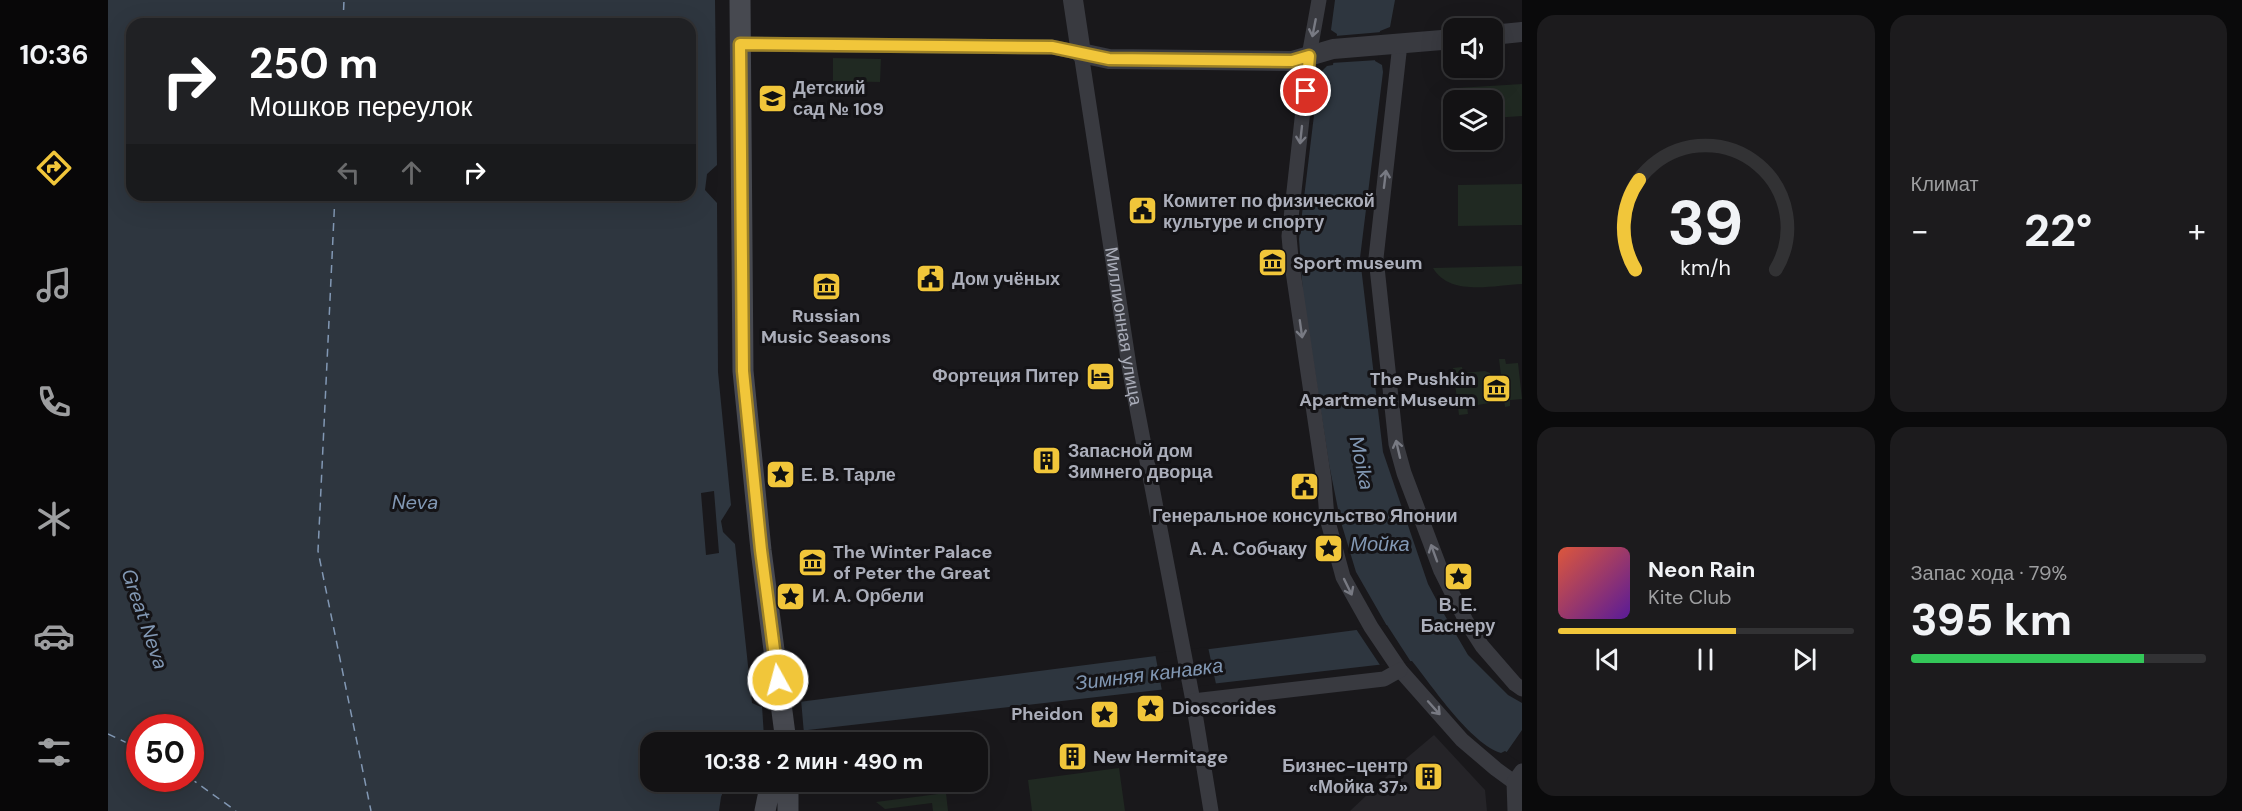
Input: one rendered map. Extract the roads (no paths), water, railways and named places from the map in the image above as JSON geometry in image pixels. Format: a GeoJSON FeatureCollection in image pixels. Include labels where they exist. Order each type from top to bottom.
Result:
{"type":"FeatureCollection","features":[{"type":"Feature","properties":{"kind":"main road"},"geometry":{"type":"LineString","coordinates":[[740,0],[743,371],[761,550],[783,732]]}},
{"type":"Feature","properties":{"kind":"main road"},"geometry":{"type":"LineString","coordinates":[[765,811],[769,792]]}},
{"type":"Feature","properties":{"kind":"main road"},"geometry":{"type":"LineString","coordinates":[[788,792],[788,811]]}},
{"type":"Feature","properties":{"kind":"street","name":"Миллионная улица"},"geometry":{"type":"LineString","coordinates":[[1073,0],[1130,372],[1191,694]]}},
{"type":"Feature","properties":{"kind":"street"},"geometry":{"type":"LineString","coordinates":[[1319,0],[1309,56],[1289,236],[1324,480],[1327,518],[1343,577],[1371,627],[1398,667],[1462,740],[1519,780],[1515,811]]}},
{"type":"Feature","properties":{"kind":"street"},"geometry":{"type":"LineString","coordinates":[[1503,34],[1522,32]]}},
{"type":"Feature","properties":{"kind":"street"},"geometry":{"type":"LineString","coordinates":[[740,44],[1052,47],[1109,59],[1292,61],[1333,49],[1443,40]]}},
{"type":"Feature","properties":{"kind":"street"},"geometry":{"type":"LineString","coordinates":[[1400,44],[1376,258],[1396,444],[1404,473],[1441,571],[1466,621],[1482,646],[1522,689]]}},
{"type":"Feature","properties":{"kind":"street"},"geometry":{"type":"LineString","coordinates":[[1211,811],[1191,694],[1384,679],[1398,667]]}},
{"type":"Feature","properties":{"kind":"water","name":"Neva"},"geometry":{"type":"Polygon","coordinates":[[[108,0],[715,0],[717,165],[707,174],[705,190],[717,203],[718,372],[731,505],[721,521],[723,532],[735,544],[752,703],[761,707],[1387,626],[1356,572],[1340,519],[1329,464],[1303,294],[1299,239],[1319,74],[1327,66],[1333,65],[1337,34],[1331,30],[1335,0],[1395,0],[1390,27],[1380,31],[1375,61],[1382,65],[1383,72],[1360,258],[1383,452],[1428,584],[1444,614],[1468,655],[1508,695],[1522,703],[1522,762],[1505,751],[1501,753],[1489,747],[1465,727],[1412,661],[790,732],[640,732],[640,792],[723,792],[719,811],[108,811],[108,0]]]}},
{"type":"Feature","properties":{"kind":"place","name":"Детский сад № 109"},"geometry":{"type":"Point","coordinates":[772,98]}},
{"type":"Feature","properties":{"kind":"place","name":"Комитет по физической культуре и спорту"},"geometry":{"type":"Point","coordinates":[1142,211]}},
{"type":"Feature","properties":{"kind":"place","name":"Sport museum"},"geometry":{"type":"Point","coordinates":[1272,263]}},
{"type":"Feature","properties":{"kind":"place","name":"Дом учёных"},"geometry":{"type":"Point","coordinates":[931,279]}},
{"type":"Feature","properties":{"kind":"place","name":"Russian Music Seasons"},"geometry":{"type":"Point","coordinates":[826,287]}},
{"type":"Feature","properties":{"kind":"place","name":"Фортеция Питер"},"geometry":{"type":"Point","coordinates":[1100,376]}},
{"type":"Feature","properties":{"kind":"place","name":"The Pushkin Apartment Museum"},"geometry":{"type":"Point","coordinates":[1497,389]}},
{"type":"Feature","properties":{"kind":"place","name":"Запасной дом Зимнего дворца"},"geometry":{"type":"Point","coordinates":[1047,461]}},
{"type":"Feature","properties":{"kind":"place","name":"Е. В. Тарле"},"geometry":{"type":"Point","coordinates":[780,475]}},
{"type":"Feature","properties":{"kind":"place","name":"Генеральное консульство Японии"},"geometry":{"type":"Point","coordinates":[1305,487]}},
{"type":"Feature","properties":{"kind":"place","name":"А. А. Собчаку"},"geometry":{"type":"Point","coordinates":[1328,549]}},
{"type":"Feature","properties":{"kind":"place","name":"The Winter Palace of Peter the Great"},"geometry":{"type":"Point","coordinates":[812,562]}},
{"type":"Feature","properties":{"kind":"place","name":"В. Е. Баснеру"},"geometry":{"type":"Point","coordinates":[1458,576]}},
{"type":"Feature","properties":{"kind":"place","name":"И. А. Орбели"},"geometry":{"type":"Point","coordinates":[791,596]}},
{"type":"Feature","properties":{"kind":"place","name":"Dioscorides"},"geometry":{"type":"Point","coordinates":[1151,708]}},
{"type":"Feature","properties":{"kind":"place","name":"Pheidon"},"geometry":{"type":"Point","coordinates":[1104,714]}},
{"type":"Feature","properties":{"kind":"place","name":"New Hermitage"},"geometry":{"type":"Point","coordinates":[1072,757]}},
{"type":"Feature","properties":{"kind":"place","name":"Бизнес-центр «Мойка 37»"},"geometry":{"type":"Point","coordinates":[1429,776]}},
{"type":"Feature","properties":{"kind":"water label","name":"Moika"},"geometry":{"type":"Point","coordinates":[1362,463]}},
{"type":"Feature","properties":{"kind":"water label","name":"Мойка"},"geometry":{"type":"Point","coordinates":[1380,544]}},
{"type":"Feature","properties":{"kind":"water label","name":"Great Neva"},"geometry":{"type":"Point","coordinates":[145,619]}},
{"type":"Feature","properties":{"kind":"water label","name":"Зимняя канавка"},"geometry":{"type":"Point","coordinates":[1149,674]}}]}
